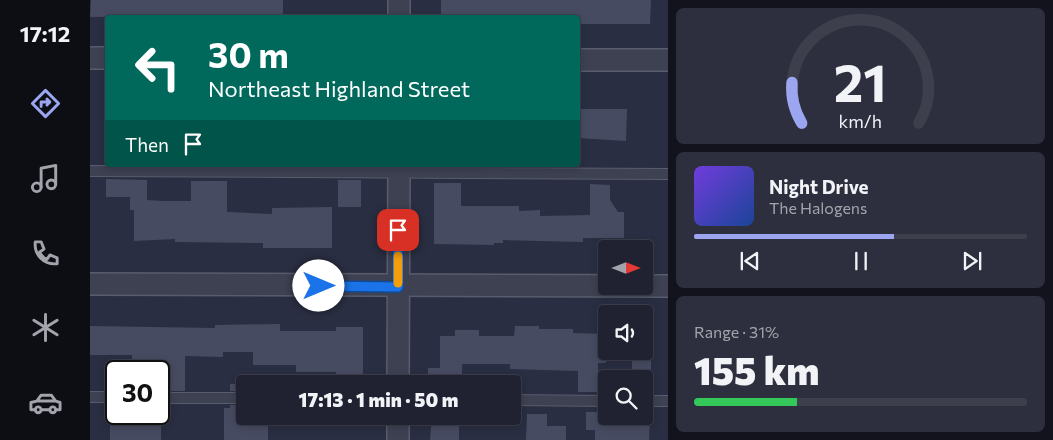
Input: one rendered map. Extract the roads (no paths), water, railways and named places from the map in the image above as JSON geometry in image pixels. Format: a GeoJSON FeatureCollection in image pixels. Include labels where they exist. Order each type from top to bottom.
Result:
{"type":"FeatureCollection","features":[{"type":"Feature","properties":{"kind":"street"},"geometry":{"type":"LineString","coordinates":[[399,0],[399,15]]}},
{"type":"Feature","properties":{"kind":"street"},"geometry":{"type":"LineString","coordinates":[[90,58],[105,58]]}},
{"type":"Feature","properties":{"kind":"street"},"geometry":{"type":"LineString","coordinates":[[580,60],[668,60]]}},
{"type":"Feature","properties":{"kind":"street"},"geometry":{"type":"LineString","coordinates":[[398,375],[399,168]]}},
{"type":"Feature","properties":{"kind":"street"},"geometry":{"type":"LineString","coordinates":[[90,284],[398,287],[668,286]]}},
{"type":"Feature","properties":{"kind":"street"},"geometry":{"type":"LineString","coordinates":[[398,425],[398,440]]}},
{"type":"Feature","properties":{"kind":"lane"},"geometry":{"type":"LineString","coordinates":[[90,171],[399,168],[668,174]]}},
{"type":"Feature","properties":{"kind":"lane"},"geometry":{"type":"LineString","coordinates":[[90,397],[105,397]]}},
{"type":"Feature","properties":{"kind":"lane"},"geometry":{"type":"LineString","coordinates":[[170,398],[236,398]]}},
{"type":"Feature","properties":{"kind":"lane"},"geometry":{"type":"LineString","coordinates":[[521,400],[598,401]]}},
{"type":"Feature","properties":{"kind":"lane"},"geometry":{"type":"LineString","coordinates":[[653,401],[668,401]]}}]}
